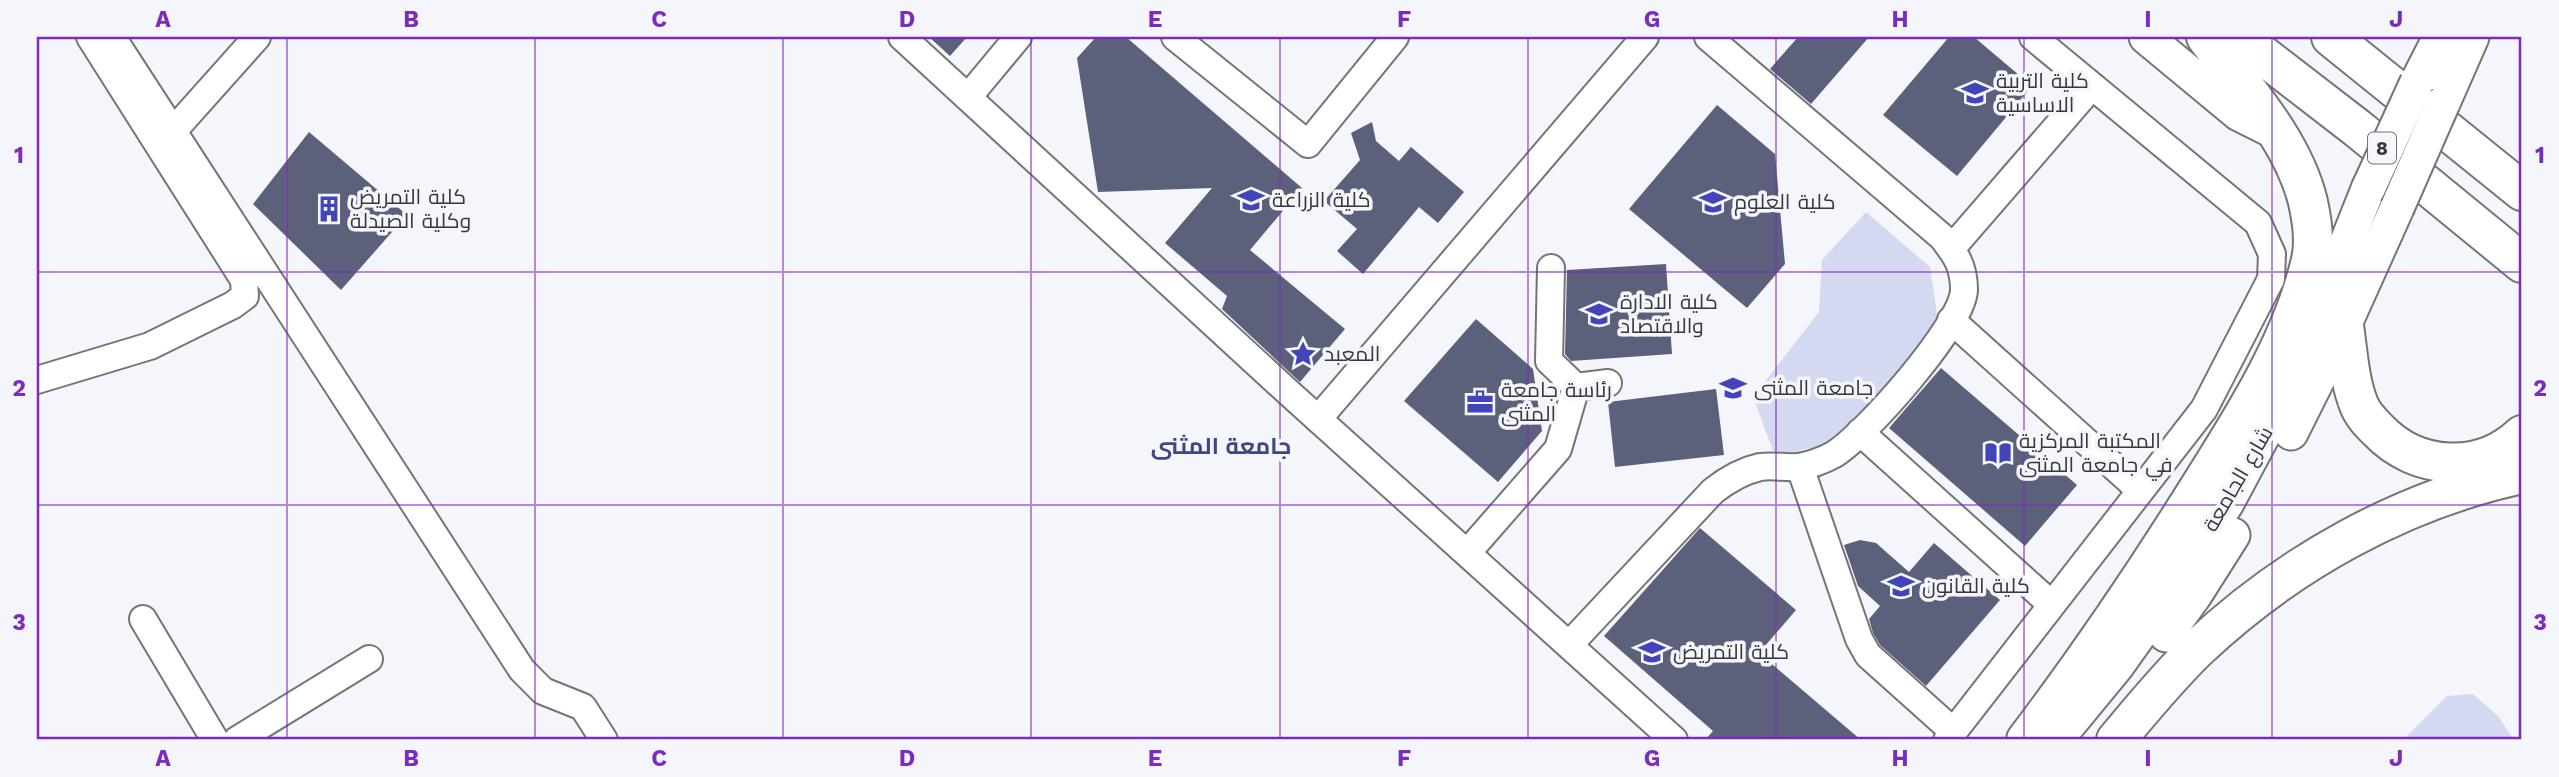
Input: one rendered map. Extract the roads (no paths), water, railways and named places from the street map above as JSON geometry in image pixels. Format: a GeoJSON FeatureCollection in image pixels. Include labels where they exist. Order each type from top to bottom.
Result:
{"type":"FeatureCollection","features":[{"type":"Feature","properties":{"kind":"highway"},"geometry":{"type":"LineString","coordinates":[[2026,740],[2095,648],[2244,417],[2298,303],[2311,257],[2308,202],[2293,163],[2275,132],[2206,37]]}},
{"type":"Feature","properties":{"kind":"highway","name":"8"},"geometry":{"type":"LineString","coordinates":[[2239,37],[2357,128],[2522,263]]}},
{"type":"Feature","properties":{"kind":"highway"},"geometry":{"type":"LineString","coordinates":[[2331,37],[2522,191]]}},
{"type":"Feature","properties":{"kind":"highway"},"geometry":{"type":"LineString","coordinates":[[2344,326],[2360,406],[2381,433],[2402,450],[2432,461],[2462,463],[2496,454],[2522,435]]}},
{"type":"Feature","properties":{"kind":"highway"},"geometry":{"type":"LineString","coordinates":[[2116,740],[2169,677],[2197,649],[2260,595],[2314,558],[2422,505],[2500,478],[2522,474]]}},
{"type":"Feature","properties":{"kind":"main road"},"geometry":{"type":"LineString","coordinates":[[2146,37],[2239,114],[2275,132]]}},
{"type":"Feature","properties":{"kind":"main road","name":"شارع الجامعة"},"geometry":{"type":"LineString","coordinates":[[2056,740],[2117,666],[2149,622],[2227,503],[2289,387],[2368,189],[2440,37]]}},
{"type":"Feature","properties":{"kind":"main road"},"geometry":{"type":"LineString","coordinates":[[2086,740],[2188,605],[2225,548],[2286,443],[2344,326],[2472,37]]}},
{"type":"Feature","properties":{"kind":"street"},"geometry":{"type":"LineString","coordinates":[[37,380],[150,346],[246,296],[244,280],[90,37]]}},
{"type":"Feature","properties":{"kind":"street"},"geometry":{"type":"LineString","coordinates":[[112,37],[522,670],[543,691],[583,706],[604,740]]}},
{"type":"Feature","properties":{"kind":"street"},"geometry":{"type":"LineString","coordinates":[[174,130],[257,37]]}},
{"type":"Feature","properties":{"kind":"street"},"geometry":{"type":"LineString","coordinates":[[902,37],[1318,419],[1674,740]]}},
{"type":"Feature","properties":{"kind":"street"},"geometry":{"type":"LineString","coordinates":[[969,96],[1018,37]]}},
{"type":"Feature","properties":{"kind":"street"},"geometry":{"type":"LineString","coordinates":[[1175,37],[1308,145],[1395,37]]}},
{"type":"Feature","properties":{"kind":"street"},"geometry":{"type":"LineString","coordinates":[[1318,419],[1645,37]]}},
{"type":"Feature","properties":{"kind":"street"},"geometry":{"type":"LineString","coordinates":[[1569,645],[1713,491],[1731,478],[1761,467],[1800,467],[1833,455],[1860,432],[1902,390],[1943,336],[1964,293],[1961,263],[1942,237],[1708,37]]}},
{"type":"Feature","properties":{"kind":"street"},"geometry":{"type":"LineString","coordinates":[[1800,467],[1859,639],[1868,655],[1950,736],[2204,409],[2271,279],[2272,254],[2258,223],[2033,37]]}},
{"type":"Feature","properties":{"kind":"street"},"geometry":{"type":"LineString","coordinates":[[1951,249],[2092,86]]}},
{"type":"Feature","properties":{"kind":"street"},"geometry":{"type":"LineString","coordinates":[[1551,268],[1549,360],[1576,387]]}},
{"type":"Feature","properties":{"kind":"street"},"geometry":{"type":"LineString","coordinates":[[1951,320],[2140,490]]}},
{"type":"Feature","properties":{"kind":"street"},"geometry":{"type":"LineString","coordinates":[[1576,387],[1608,383]]}},
{"type":"Feature","properties":{"kind":"street"},"geometry":{"type":"LineString","coordinates":[[1467,553],[1558,449],[1576,387]]}},
{"type":"Feature","properties":{"kind":"street"},"geometry":{"type":"LineString","coordinates":[[1860,432],[2051,604]]}},
{"type":"Feature","properties":{"kind":"street"},"geometry":{"type":"LineString","coordinates":[[143,619],[215,740]]}},
{"type":"Feature","properties":{"kind":"street"},"geometry":{"type":"LineString","coordinates":[[237,740],[369,659]]}},
{"type":"Feature","properties":{"kind":"place","name":"كلية التربية الاساسية"},"geometry":{"type":"Point","coordinates":[1975,93]}},
{"type":"Feature","properties":{"kind":"place","name":"كلية الزراعة"},"geometry":{"type":"Point","coordinates":[1251,200]}},
{"type":"Feature","properties":{"kind":"place","name":"كلية العلوم"},"geometry":{"type":"Point","coordinates":[1713,202]}},
{"type":"Feature","properties":{"kind":"place","name":"كلية التمريض وكلية الصيدلة"},"geometry":{"type":"Point","coordinates":[329,209]}},
{"type":"Feature","properties":{"kind":"place","name":"كلية الادارة والاقتصاد"},"geometry":{"type":"Point","coordinates":[1599,314]}},
{"type":"Feature","properties":{"kind":"place","name":"المعبد"},"geometry":{"type":"Point","coordinates":[1303,354]}},
{"type":"Feature","properties":{"kind":"place","name":"جامعة المثنى"},"geometry":{"type":"Point","coordinates":[1733,388]}},
{"type":"Feature","properties":{"kind":"place","name":"رئاسة جامعة المثنى"},"geometry":{"type":"Point","coordinates":[1480,402]}},
{"type":"Feature","properties":{"kind":"place","name":"المكتبة المركزية في جامعة المثنى"},"geometry":{"type":"Point","coordinates":[1998,453]}},
{"type":"Feature","properties":{"kind":"place","name":"كلية القانون"},"geometry":{"type":"Point","coordinates":[1901,586]}},
{"type":"Feature","properties":{"kind":"place","name":"كلية التمريض"},"geometry":{"type":"Point","coordinates":[1652,652]}},
{"type":"Feature","properties":{"kind":"district","name":"جامعة المثنى"},"geometry":{"type":"Point","coordinates":[1221,446]}}]}
